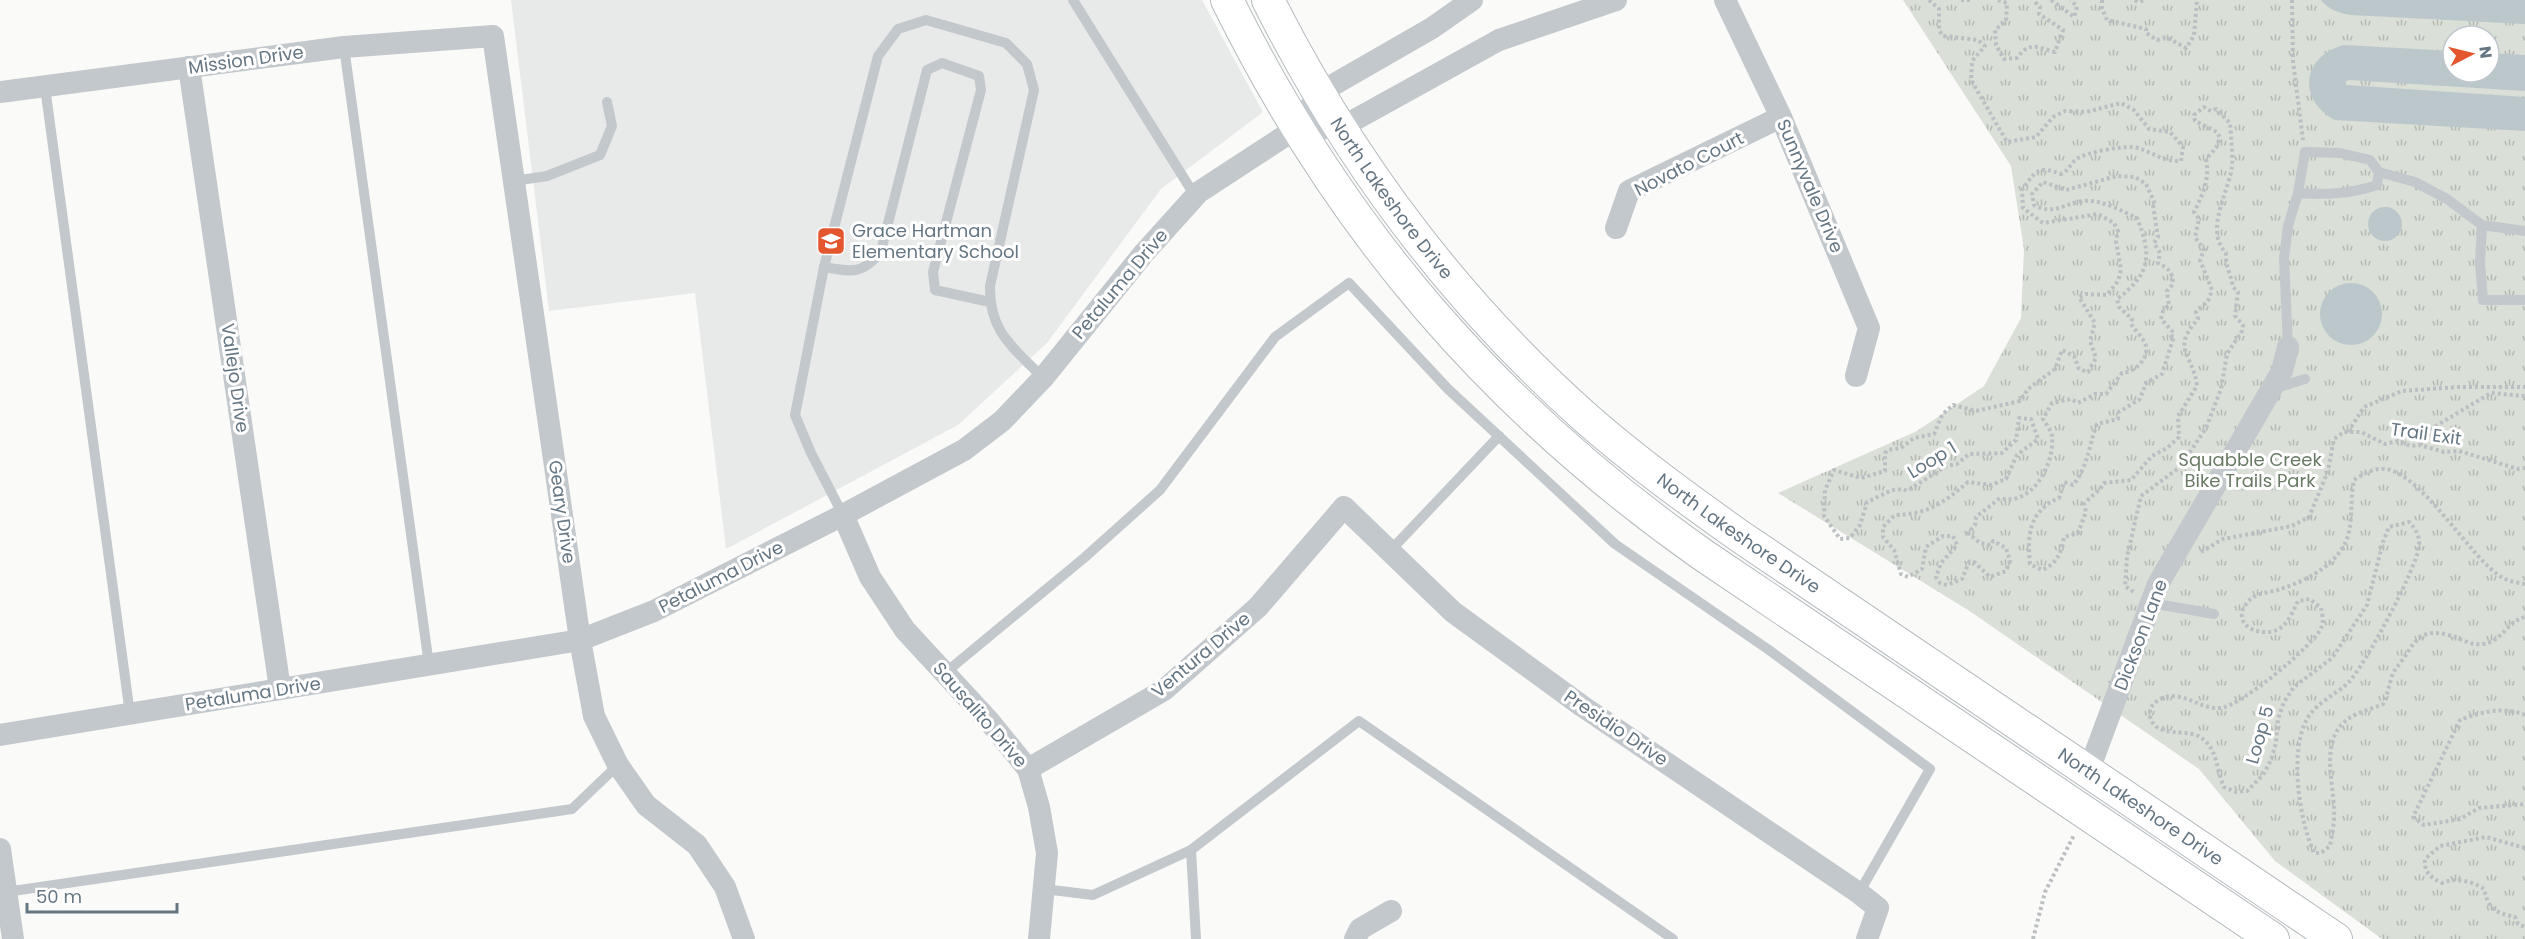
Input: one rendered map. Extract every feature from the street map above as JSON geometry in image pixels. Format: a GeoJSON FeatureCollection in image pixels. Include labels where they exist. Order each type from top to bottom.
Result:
{"type":"FeatureCollection","features":[{"type":"Feature","properties":{"kind":"main road","name":"North Lakeshore Drive"},"geometry":{"type":"LineString","coordinates":[[1227,0],[1254,55],[1297,128],[1352,212],[1428,311],[1492,378],[1575,456],[1646,515],[2077,807],[2255,934]]}},
{"type":"Feature","properties":{"kind":"main road","name":"North Lakeshore Drive"},"geometry":{"type":"LineString","coordinates":[[1268,0],[1319,93],[1383,193],[1442,270],[1533,368],[1587,419],[1668,484],[1738,535],[2336,939]]}},
{"type":"Feature","properties":{"kind":"main road"},"geometry":{"type":"LineString","coordinates":[[2077,807],[2089,770]]}},
{"type":"Feature","properties":{"kind":"street","name":"Petaluma Drive"},"geometry":{"type":"LineString","coordinates":[[0,735],[580,640],[654,611],[843,515],[964,450],[1002,421],[1043,378],[1144,253],[1195,196],[1297,128],[1319,93],[1432,28],[1472,0]]}},
{"type":"Feature","properties":{"kind":"street"},"geometry":{"type":"LineString","coordinates":[[1297,128],[1341,128],[1499,40],[1616,0]]}},
{"type":"Feature","properties":{"kind":"street","name":"Sunnyvale Drive"},"geometry":{"type":"LineString","coordinates":[[1725,0],[1781,117],[1869,328],[1856,376]]}},
{"type":"Feature","properties":{"kind":"street","name":"Mission Drive"},"geometry":{"type":"LineString","coordinates":[[0,92],[344,47],[493,36]]}},
{"type":"Feature","properties":{"kind":"street","name":"Geary Drive"},"geometry":{"type":"LineString","coordinates":[[493,36],[580,640],[594,716],[618,765],[646,805],[697,845],[725,887],[744,939]]}},
{"type":"Feature","properties":{"kind":"street","name":"Vallejo Drive"},"geometry":{"type":"LineString","coordinates":[[189,67],[280,689]]}},
{"type":"Feature","properties":{"kind":"street","name":"Novato Court"},"geometry":{"type":"LineString","coordinates":[[1616,228],[1629,191],[1781,117]]}},
{"type":"Feature","properties":{"kind":"street","name":"Dickson Lane"},"geometry":{"type":"LineString","coordinates":[[2089,770],[2158,584],[2273,388],[2282,371],[2288,347]]}},
{"type":"Feature","properties":{"kind":"street","name":"Presidio Drive"},"geometry":{"type":"LineString","coordinates":[[1344,507],[1453,612],[1582,706],[1878,908],[1867,939]]}},
{"type":"Feature","properties":{"kind":"street","name":"Ventura Drive"},"geometry":{"type":"LineString","coordinates":[[1028,769],[1164,690],[1258,607],[1344,507]]}},
{"type":"Feature","properties":{"kind":"street","name":"Sausalito Drive"},"geometry":{"type":"LineString","coordinates":[[843,515],[870,577],[905,630],[989,721],[1028,769],[1039,807],[1047,853],[1039,939]]}},
{"type":"Feature","properties":{"kind":"street"},"geometry":{"type":"LineString","coordinates":[[0,849],[6,891],[8,932]]}},
{"type":"Feature","properties":{"kind":"street"},"geometry":{"type":"LineString","coordinates":[[2255,934],[2272,896]]}},
{"type":"Feature","properties":{"kind":"street"},"geometry":{"type":"LineString","coordinates":[[1355,939],[1360,929],[1391,911]]}},
{"type":"Feature","properties":{"kind":"lane"},"geometry":{"type":"LineString","coordinates":[[1073,0],[1195,196]]}},
{"type":"Feature","properties":{"kind":"lane"},"geometry":{"type":"LineString","coordinates":[[843,515],[811,453],[795,415],[824,267],[878,56],[898,29],[926,20],[1006,43],[1027,64],[1034,90],[990,286],[990,302],[998,331],[1043,378]]}},
{"type":"Feature","properties":{"kind":"lane"},"geometry":{"type":"LineString","coordinates":[[344,47],[429,665]]}},
{"type":"Feature","properties":{"kind":"lane"},"geometry":{"type":"LineString","coordinates":[[824,267],[853,272],[871,265],[881,250],[927,70],[942,63],[979,76],[981,90],[933,272],[935,290],[990,302]]}},
{"type":"Feature","properties":{"kind":"lane"},"geometry":{"type":"LineString","coordinates":[[45,87],[130,714]]}},
{"type":"Feature","properties":{"kind":"lane"},"geometry":{"type":"LineString","coordinates":[[514,182],[547,176],[600,155],[612,126],[607,102]]}},
{"type":"Feature","properties":{"kind":"lane"},"geometry":{"type":"LineString","coordinates":[[2288,347],[2284,258],[2288,226],[2298,193],[2305,152],[2340,153],[2370,160],[2379,172],[2415,182],[2447,199],[2482,225],[2525,231]]}},
{"type":"Feature","properties":{"kind":"lane"},"geometry":{"type":"LineString","coordinates":[[2298,193],[2328,195],[2357,191],[2377,185],[2379,172]]}},
{"type":"Feature","properties":{"kind":"lane"},"geometry":{"type":"LineString","coordinates":[[2482,225],[2480,263],[2483,300],[2525,300]]}},
{"type":"Feature","properties":{"kind":"lane"},"geometry":{"type":"LineString","coordinates":[[945,673],[1084,558],[1161,490],[1275,337],[1349,283],[1449,389],[1615,544],[1769,650],[1930,769],[1859,893]]}},
{"type":"Feature","properties":{"kind":"lane"},"geometry":{"type":"LineString","coordinates":[[2273,388],[2305,379]]}},
{"type":"Feature","properties":{"kind":"lane"},"geometry":{"type":"LineString","coordinates":[[1390,551],[1499,436]]}},
{"type":"Feature","properties":{"kind":"lane"},"geometry":{"type":"LineString","coordinates":[[2151,603],[2214,614]]}},
{"type":"Feature","properties":{"kind":"lane"},"geometry":{"type":"LineString","coordinates":[[1044,889],[1093,896],[1191,850],[1359,721],[1673,939]]}},
{"type":"Feature","properties":{"kind":"lane"},"geometry":{"type":"LineString","coordinates":[[6,891],[572,809],[618,765]]}},
{"type":"Feature","properties":{"kind":"lane"},"geometry":{"type":"LineString","coordinates":[[1191,850],[1196,939]]}},
{"type":"Feature","properties":{"kind":"path","name":"Loop 1"},"geometry":{"type":"LineString","coordinates":[[1929,0],[1939,9],[1939,30],[1943,36],[1978,40],[1985,46],[1972,61],[1971,80],[2007,142],[2036,136],[2053,117],[2065,111],[2086,112],[2121,103],[2134,110],[2149,129],[2170,132],[2183,147],[2181,161],[2168,162],[2133,147],[2111,148],[2078,158],[2067,171],[2061,174],[2046,168],[2037,171],[2022,190],[2023,208],[2043,223],[2098,214],[2114,223],[2118,231],[2116,241],[2121,270],[2118,280],[2107,295],[2086,294],[2079,297],[2095,323],[2090,341],[2096,358],[2092,369],[2088,372],[2079,369],[2074,356],[2062,350],[2055,369],[2028,389],[2020,401],[1976,411],[1953,405],[1942,415],[1934,434],[1914,438],[1900,448],[1888,450],[1885,453],[1885,471],[1861,478],[1834,470],[1825,490],[1824,516],[1839,539],[1850,538],[1860,525],[1867,502],[1892,490],[1907,491],[1946,466],[1957,464],[1969,454],[2002,453],[2016,440],[2019,418],[2031,419],[2038,439],[2017,455],[2006,479],[1991,485],[1968,482],[1940,506],[1911,514],[1895,515],[1883,527],[1883,537],[1894,550],[1901,574],[1908,578],[1922,569],[1926,547],[1943,536],[1953,536],[1957,545],[1941,563],[1936,577],[1940,583],[1947,585],[1962,579],[1969,562],[1974,562],[1990,577],[2006,572],[2010,561],[2006,548],[1993,541],[1991,545],[1980,543],[1968,533],[1975,525],[1976,517],[2000,498],[2010,501],[2020,498],[2037,486],[2051,457],[2052,433],[2043,419],[2052,403],[2071,399],[2078,403],[2095,394],[2106,394],[2122,373],[2131,372],[2141,364],[2146,352],[2145,343],[2131,324],[2132,319],[2119,307],[2117,299],[2135,286],[2145,267],[2146,241],[2137,218],[2113,207],[2084,201],[2066,207],[2041,209],[2034,205],[2032,194],[2043,182],[2066,190],[2117,176],[2135,177],[2146,184],[2155,204],[2153,206],[2158,237],[2154,243],[2160,253],[2158,263],[2169,269],[2173,279],[2173,284],[2167,291],[2169,305],[2163,311],[2161,319],[2172,331],[2171,336],[2174,336],[2162,374],[2146,383],[2140,399],[2119,412],[2118,419],[2097,424],[2089,445],[2090,456],[2080,475],[2073,485],[2064,482],[2059,498],[2050,502],[2033,520],[2028,543],[2030,564],[2042,570],[2053,565],[2061,552],[2064,537],[2078,533],[2086,512],[2084,504],[2091,496],[2099,492],[2104,483],[2131,480],[2152,456],[2168,448],[2179,437],[2178,416],[2197,386],[2195,369],[2184,351],[2185,333],[2198,319],[2196,312],[2208,301],[2212,290],[2200,260],[2204,250],[2195,237],[2199,219],[2194,212],[2202,198],[2208,171],[2206,159],[2216,148],[2220,138],[2217,132],[2195,121],[2194,115],[2204,106],[2211,111],[2216,109],[2230,123],[2232,166],[2217,224],[2220,247],[2226,253],[2225,266],[2231,274],[2233,287],[2238,292],[2235,316],[2243,325],[2242,331],[2228,354],[2221,390],[2206,428],[2180,467],[2141,496],[2127,556],[2124,586],[2151,603]]}},
{"type":"Feature","properties":{"kind":"path"},"geometry":{"type":"LineString","coordinates":[[1961,0],[1971,0]]}},
{"type":"Feature","properties":{"kind":"path"},"geometry":{"type":"LineString","coordinates":[[1998,0],[2007,3],[2006,21],[1995,30],[1996,45],[2004,59],[2017,58],[2025,48],[2031,46],[2055,52],[2063,30],[2039,14],[2040,7],[2033,0]]}},
{"type":"Feature","properties":{"kind":"path"},"geometry":{"type":"LineString","coordinates":[[2051,0],[2074,17],[2077,7],[2071,0]]}},
{"type":"Feature","properties":{"kind":"path"},"geometry":{"type":"LineString","coordinates":[[2102,0],[2102,8],[2107,20],[2146,29],[2146,33],[2157,40],[2166,37],[2187,48],[2194,36],[2198,0]]}},
{"type":"Feature","properties":{"kind":"path"},"geometry":{"type":"LineString","coordinates":[[2135,0],[2138,2],[2145,0]]}},
{"type":"Feature","properties":{"kind":"path"},"geometry":{"type":"LineString","coordinates":[[2292,0],[2293,61],[2305,152]]}},
{"type":"Feature","properties":{"kind":"path"},"geometry":{"type":"LineString","coordinates":[[2175,553],[2201,552],[2223,539],[2292,526],[2309,517],[2328,471],[2334,438],[2348,432],[2364,407],[2402,391],[2458,387],[2525,387]]}},
{"type":"Feature","properties":{"kind":"path"},"geometry":{"type":"LineString","coordinates":[[2420,445],[2434,426],[2491,393],[2525,396]]}},
{"type":"Feature","properties":{"kind":"path","name":"Trail Exit"},"geometry":{"type":"LineString","coordinates":[[2348,432],[2361,432],[2385,444],[2398,441],[2411,446],[2420,445],[2444,452],[2459,451],[2518,469],[2525,468]]}},
{"type":"Feature","properties":{"kind":"path","name":"Loop 5"},"geometry":{"type":"LineString","coordinates":[[2525,584],[2502,578],[2427,498],[2398,472],[2381,468],[2367,472],[2354,480],[2350,498],[2351,516],[2348,537],[2332,560],[2317,573],[2300,582],[2252,597],[2243,609],[2243,621],[2249,628],[2262,633],[2278,630],[2288,621],[2298,601],[2310,599],[2321,608],[2323,624],[2313,640],[2249,695],[2234,705],[2220,708],[2205,707],[2180,697],[2166,698],[2155,701],[2150,717],[2156,725],[2166,731],[2198,735],[2214,750],[2219,777],[2224,788],[2236,792],[2247,791],[2263,775],[2271,760],[2276,742],[2278,719],[2284,702],[2294,687],[2332,658],[2367,605],[2389,527],[2409,522],[2417,531],[2419,546],[2404,586],[2362,665],[2348,683],[2324,701],[2308,717],[2301,734],[2296,766],[2303,816],[2308,841],[2314,853],[2321,853],[2330,846],[2335,810],[2330,751],[2336,732],[2348,718],[2383,704],[2389,692],[2393,673],[2412,642],[2418,637],[2435,633],[2447,634],[2470,645],[2488,644],[2501,636],[2517,619],[2525,617]]}},
{"type":"Feature","properties":{"kind":"path"},"geometry":{"type":"LineString","coordinates":[[2525,715],[2507,711],[2481,712],[2460,720],[2413,817],[2424,825],[2460,819],[2479,808],[2525,804]]}},
{"type":"Feature","properties":{"kind":"path"},"geometry":{"type":"LineString","coordinates":[[2033,939],[2044,892],[2077,807]]}},
{"type":"Feature","properties":{"kind":"path"},"geometry":{"type":"LineString","coordinates":[[2525,848],[2486,837],[2447,844],[2440,846],[2425,859],[2424,869],[2430,877],[2442,883],[2450,880],[2474,883],[2484,889],[2488,904],[2500,914],[2515,917],[2518,924],[2525,927]]}},
{"type":"Feature","properties":{"kind":"shaded area","name":"Grace Hartman Elementary School"},"geometry":{"type":"Polygon","coordinates":[[[511,0],[1202,0],[1263,112],[1161,189],[1047,343],[958,425],[726,549],[695,293],[549,311],[511,0]]]}},
{"type":"Feature","properties":{"kind":"shaded area"},"geometry":{"type":"Polygon","coordinates":[[[2321,0],[2525,0],[2525,24],[2351,15],[2334,10],[2321,0]]]}},
{"type":"Feature","properties":{"kind":"shaded area"},"geometry":{"type":"Polygon","coordinates":[[[2344,45],[2441,50],[2441,84],[2501,84],[2501,54],[2525,55],[2525,91],[2349,80],[2346,81],[2346,85],[2525,97],[2525,131],[2335,120],[2314,101],[2310,90],[2313,68],[2320,58],[2344,45]]]}},
{"type":"Feature","properties":{"kind":"shaded area"},"geometry":{"type":"Polygon","coordinates":[[[2385,207],[2397,212],[2402,224],[2397,236],[2385,241],[2373,236],[2368,224],[2373,212],[2385,207]]]}},
{"type":"Feature","properties":{"kind":"shaded area"},"geometry":{"type":"Polygon","coordinates":[[[2345,283],[2357,283],[2373,292],[2380,302],[2382,314],[2380,326],[2373,336],[2357,345],[2345,345],[2334,340],[2325,331],[2320,320],[2320,308],[2325,297],[2334,288],[2345,283]]]}},
{"type":"Feature","properties":{"kind":"green space","name":"Squabble Creek Bike Trails Park"},"geometry":{"type":"Polygon","coordinates":[[[1903,0],[2525,0],[2525,939],[2382,939],[2275,861],[2199,769],[1968,610],[1778,493],[1917,431],[1984,386],[2021,318],[2024,249],[2011,166],[1903,0]]]}},
{"type":"Feature","properties":{"kind":"place","name":"Grace Hartman Elementary School"},"geometry":{"type":"Point","coordinates":[831,241]}}]}
